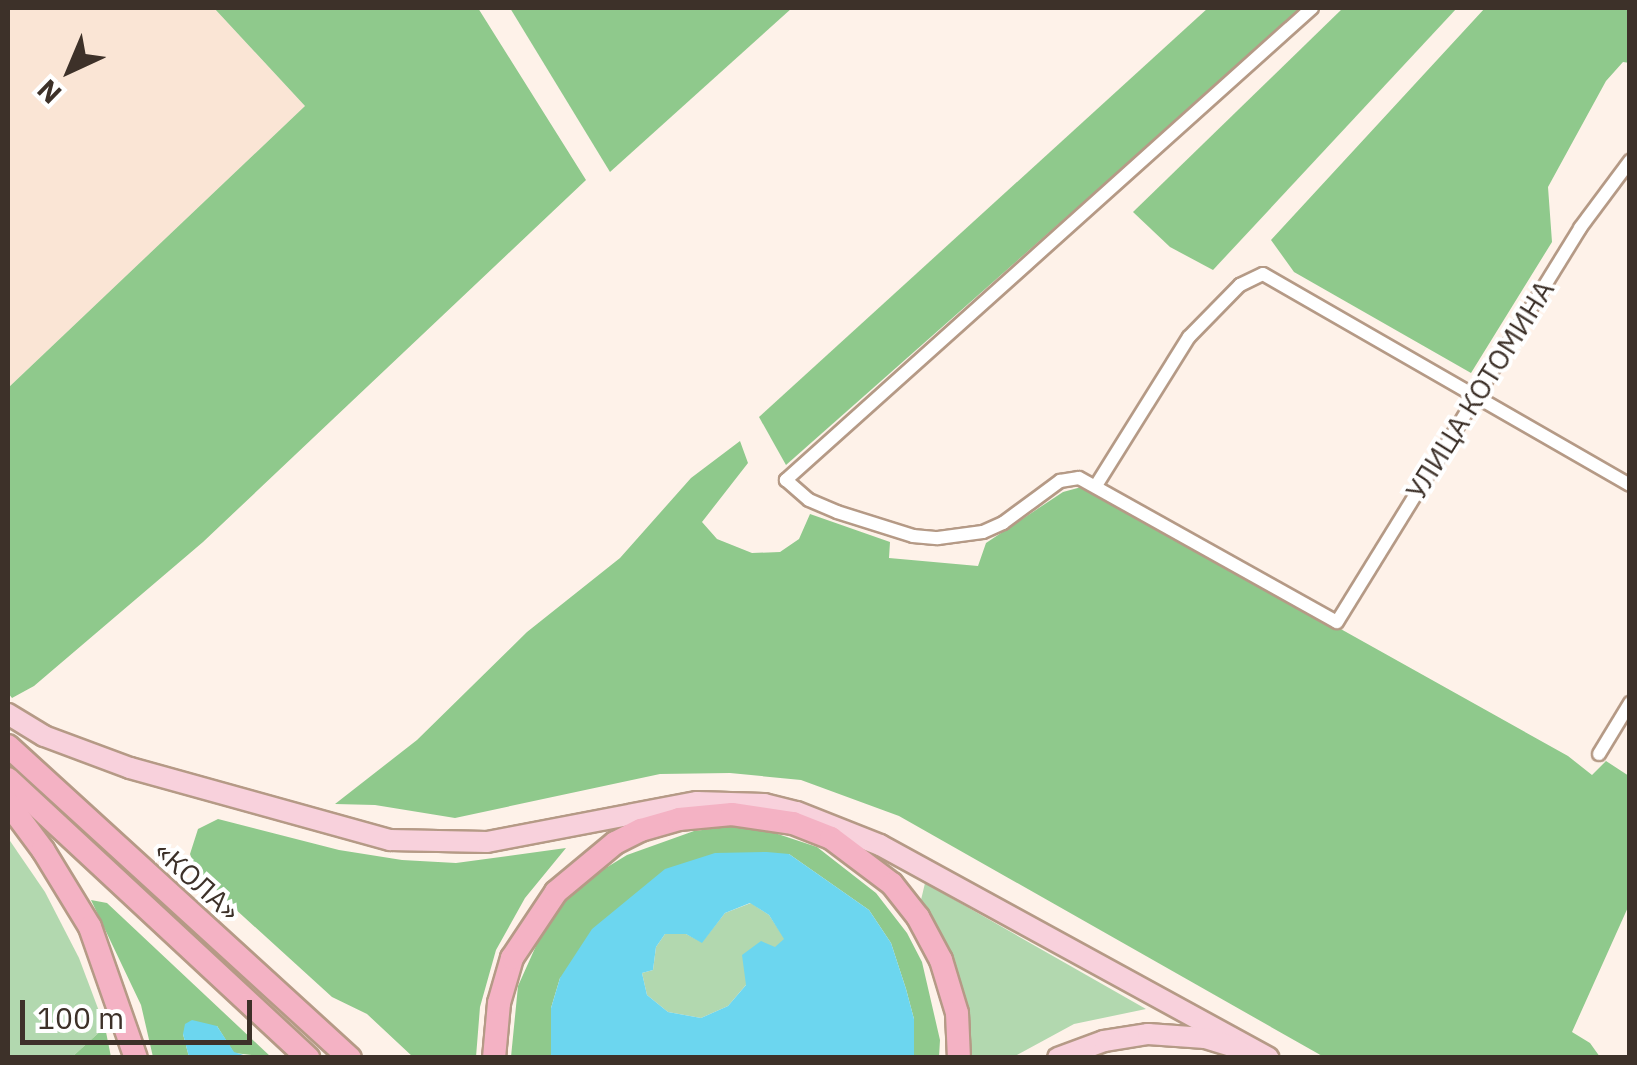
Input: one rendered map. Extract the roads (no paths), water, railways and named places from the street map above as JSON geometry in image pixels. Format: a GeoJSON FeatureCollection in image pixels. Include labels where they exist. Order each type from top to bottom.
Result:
{"type":"FeatureCollection","features":[{"type":"Feature","properties":{"kind":"highway","name":"«КОЛА»"},"geometry":{"type":"LineString","coordinates":[[8,746],[350,1058]]}},
{"type":"Feature","properties":{"kind":"highway","name":"«КОЛА»"},"geometry":{"type":"LineString","coordinates":[[8,779],[308,1058]]}},
{"type":"Feature","properties":{"kind":"highway"},"geometry":{"type":"LineString","coordinates":[[8,802],[44,850],[90,927],[136,1058]]}},
{"type":"Feature","properties":{"kind":"highway"},"geometry":{"type":"LineString","coordinates":[[494,1058],[498,1003],[512,958],[556,892],[615,843],[641,830],[679,818],[732,814],[793,823],[831,838],[892,884],[918,917],[941,960],[957,1013],[960,1058]]}},
{"type":"Feature","properties":{"kind":"main road"},"geometry":{"type":"LineString","coordinates":[[8,714],[44,736],[130,768],[390,840],[456,844],[504,840],[697,802],[764,804],[797,812],[880,844],[1266,1058]]}},
{"type":"Feature","properties":{"kind":"main road"},"geometry":{"type":"LineString","coordinates":[[1058,1058],[1104,1041],[1148,1034],[1204,1038],[1266,1058]]}},
{"type":"Feature","properties":{"kind":"street"},"geometry":{"type":"LineString","coordinates":[[1312,8],[786,480],[810,500],[837,512],[913,536],[938,538],[964,537],[1003,523],[1060,482],[1079,478],[1097,484],[1188,336],[1240,285],[1263,274],[1630,485]]}},
{"type":"Feature","properties":{"kind":"street","name":"УЛИЦА КОТОМИНА"},"geometry":{"type":"LineString","coordinates":[[1097,484],[1337,622],[1580,228],[1630,161]]}},
{"type":"Feature","properties":{"kind":"street"},"geometry":{"type":"LineString","coordinates":[[1599,754],[1630,702]]}},
{"type":"Feature","properties":{"kind":"water"},"geometry":{"type":"Polygon","coordinates":[[[715,853],[789,854],[869,910],[891,943],[906,989],[914,1019],[914,1057],[551,1057],[551,1008],[560,978],[592,929],[665,869],[715,853]],[[750,903],[725,913],[702,943],[686,934],[665,934],[656,947],[653,970],[642,973],[647,995],[668,1012],[701,1018],[728,1006],[746,985],[742,955],[761,941],[775,947],[784,939],[769,915],[750,903]]]}},
{"type":"Feature","properties":{"kind":"water"},"geometry":{"type":"Polygon","coordinates":[[[192,1020],[217,1026],[234,1052],[250,1057],[189,1057],[183,1034],[185,1024],[192,1020]]]}}]}
